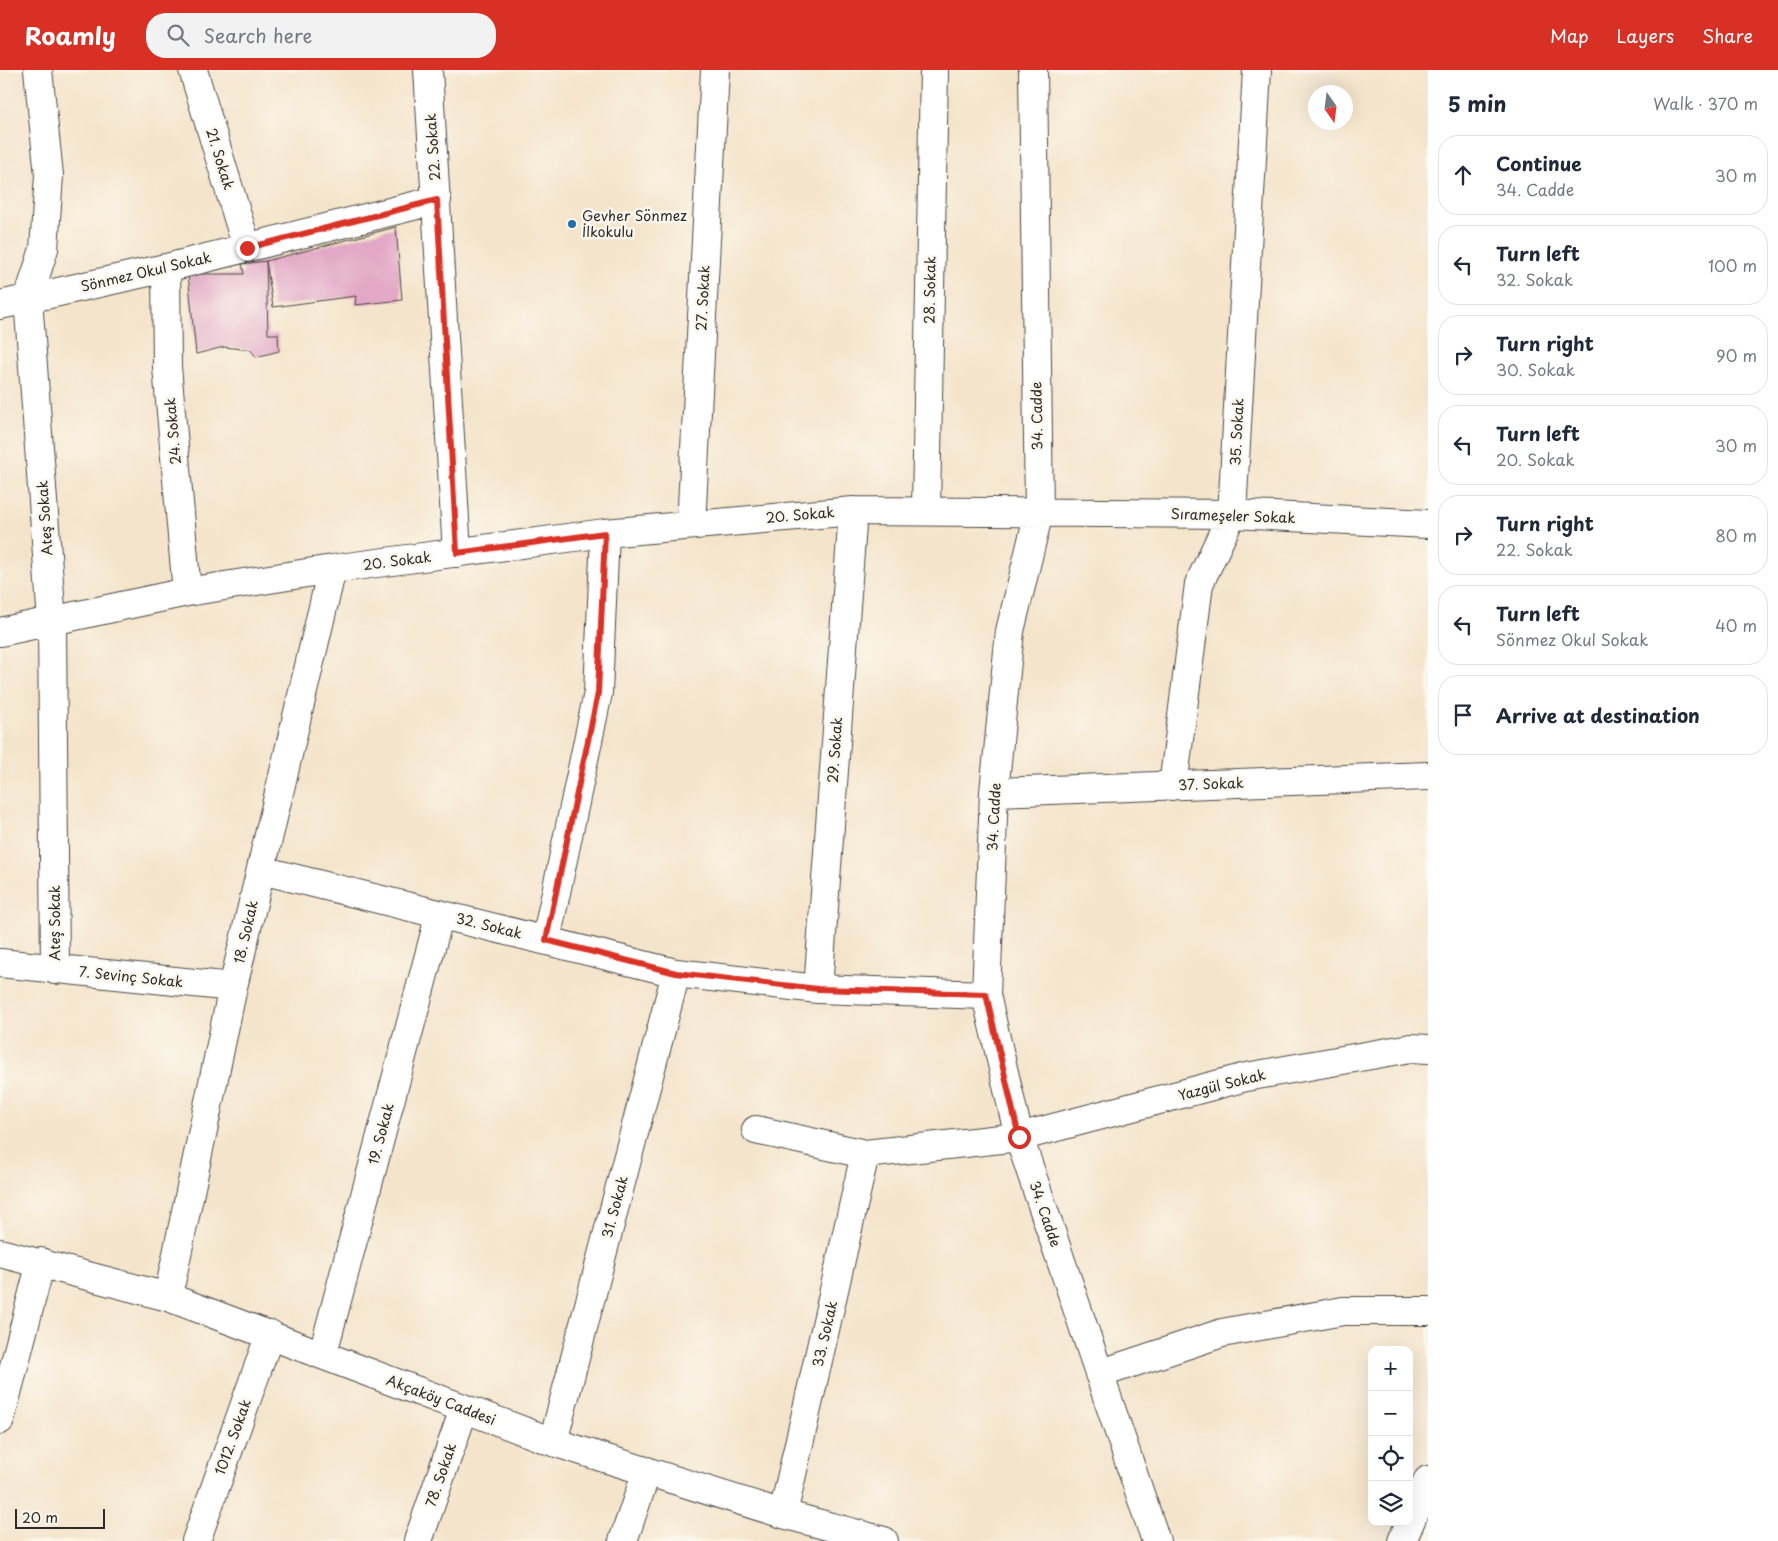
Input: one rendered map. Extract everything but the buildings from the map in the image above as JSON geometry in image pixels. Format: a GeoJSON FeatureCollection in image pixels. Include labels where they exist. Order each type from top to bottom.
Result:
{"type":"FeatureCollection","features":[{"type":"Feature","properties":{"kind":"street","name":"Ateş Sokak"},"geometry":{"type":"LineString","coordinates":[[38,70],[49,175],[44,249],[28,299],[52,622],[55,970]]}},
{"type":"Feature","properties":{"kind":"street","name":"21. Sokak"},"geometry":{"type":"LineString","coordinates":[[193,70],[247,248]]}},
{"type":"Feature","properties":{"kind":"street","name":"22. Sokak"},"geometry":{"type":"LineString","coordinates":[[432,70],[437,200],[457,553]]}},
{"type":"Feature","properties":{"kind":"street","name":"27. Sokak"},"geometry":{"type":"LineString","coordinates":[[691,525],[715,70]]}},
{"type":"Feature","properties":{"kind":"street","name":"28. Sokak"},"geometry":{"type":"LineString","coordinates":[[926,510],[934,70]]}},
{"type":"Feature","properties":{"kind":"street","name":"34. Cadde"},"geometry":{"type":"LineString","coordinates":[[1033,70],[1039,512],[1010,631],[994,792],[986,994],[1019,1137],[1156,1541]]}},
{"type":"Feature","properties":{"kind":"street","name":"35. Sokak"},"geometry":{"type":"LineString","coordinates":[[1173,786],[1199,584],[1232,514],[1257,70]]}},
{"type":"Feature","properties":{"kind":"street","name":"Sönmez Okul Sokak"},"geometry":{"type":"LineString","coordinates":[[0,305],[166,268],[437,200]]}},
{"type":"Feature","properties":{"kind":"street","name":"24. Sokak"},"geometry":{"type":"LineString","coordinates":[[166,268],[167,367],[187,592]]}},
{"type":"Feature","properties":{"kind":"street","name":"20. Sokak"},"geometry":{"type":"LineString","coordinates":[[0,632],[187,592],[332,569],[605,533],[852,510],[1039,512]]}},
{"type":"Feature","properties":{"kind":"street","name":"29. Sokak"},"geometry":{"type":"LineString","coordinates":[[818,989],[852,510]]}},
{"type":"Feature","properties":{"kind":"street","name":"Sırameşeler Sokak"},"geometry":{"type":"LineString","coordinates":[[1039,512],[1232,514],[1428,524]]}},
{"type":"Feature","properties":{"kind":"street"},"geometry":{"type":"LineString","coordinates":[[546,940],[598,693],[605,533]]}},
{"type":"Feature","properties":{"kind":"street","name":"18. Sokak"},"geometry":{"type":"LineString","coordinates":[[168,1297],[233,987],[332,569]]}},
{"type":"Feature","properties":{"kind":"street","name":"37. Sokak"},"geometry":{"type":"LineString","coordinates":[[994,792],[1428,776]]}},
{"type":"Feature","properties":{"kind":"street","name":"32. Sokak"},"geometry":{"type":"LineString","coordinates":[[261,870],[676,973],[818,989],[986,994]]}},
{"type":"Feature","properties":{"kind":"street","name":"19. Sokak"},"geometry":{"type":"LineString","coordinates":[[322,1353],[440,914]]}},
{"type":"Feature","properties":{"kind":"street","name":"7. Sevinç Sokak"},"geometry":{"type":"LineString","coordinates":[[0,963],[233,987]]}},
{"type":"Feature","properties":{"kind":"street","name":"31. Sokak"},"geometry":{"type":"LineString","coordinates":[[553,1442],[676,973]]}},
{"type":"Feature","properties":{"kind":"street","name":"Yazgül Sokak"},"geometry":{"type":"LineString","coordinates":[[1019,1137],[1246,1077],[1412,1048],[1428,1049]]}},
{"type":"Feature","properties":{"kind":"street"},"geometry":{"type":"LineString","coordinates":[[756,1130],[865,1154],[1019,1137]]}},
{"type":"Feature","properties":{"kind":"street","name":"33. Sokak"},"geometry":{"type":"LineString","coordinates":[[783,1514],[865,1154]]}},
{"type":"Feature","properties":{"kind":"street","name":"Akçaköy Caddesi"},"geometry":{"type":"LineString","coordinates":[[0,1253],[41,1262],[168,1297],[322,1353],[553,1442],[783,1514],[884,1541]]}},
{"type":"Feature","properties":{"kind":"street"},"geometry":{"type":"LineString","coordinates":[[0,1420],[41,1262]]}},
{"type":"Feature","properties":{"kind":"street"},"geometry":{"type":"LineString","coordinates":[[1099,1374],[1222,1333],[1343,1311],[1428,1311]]}},
{"type":"Feature","properties":{"kind":"street","name":"1012. Sokak"},"geometry":{"type":"LineString","coordinates":[[196,1541],[270,1334]]}},
{"type":"Feature","properties":{"kind":"street","name":"78. Sokak"},"geometry":{"type":"LineString","coordinates":[[418,1541],[464,1409]]}},
{"type":"Feature","properties":{"kind":"street"},"geometry":{"type":"LineString","coordinates":[[623,1541],[647,1471]]}},
{"type":"Feature","properties":{"kind":"street"},"geometry":{"type":"LineString","coordinates":[[1402,1541],[1428,1480]]}},
{"type":"Feature","properties":{"kind":"place","name":"Gevher Sönmez İlkokulu"},"geometry":{"type":"Point","coordinates":[572,224]}},
{"type":"Feature","properties":{"kind":"route"},"geometry":{"type":"LineString","coordinates":[[247,248],[437,200],[457,553],[605,533],[598,693],[546,940],[676,973],[818,989],[986,994],[1019,1137]]}}]}
